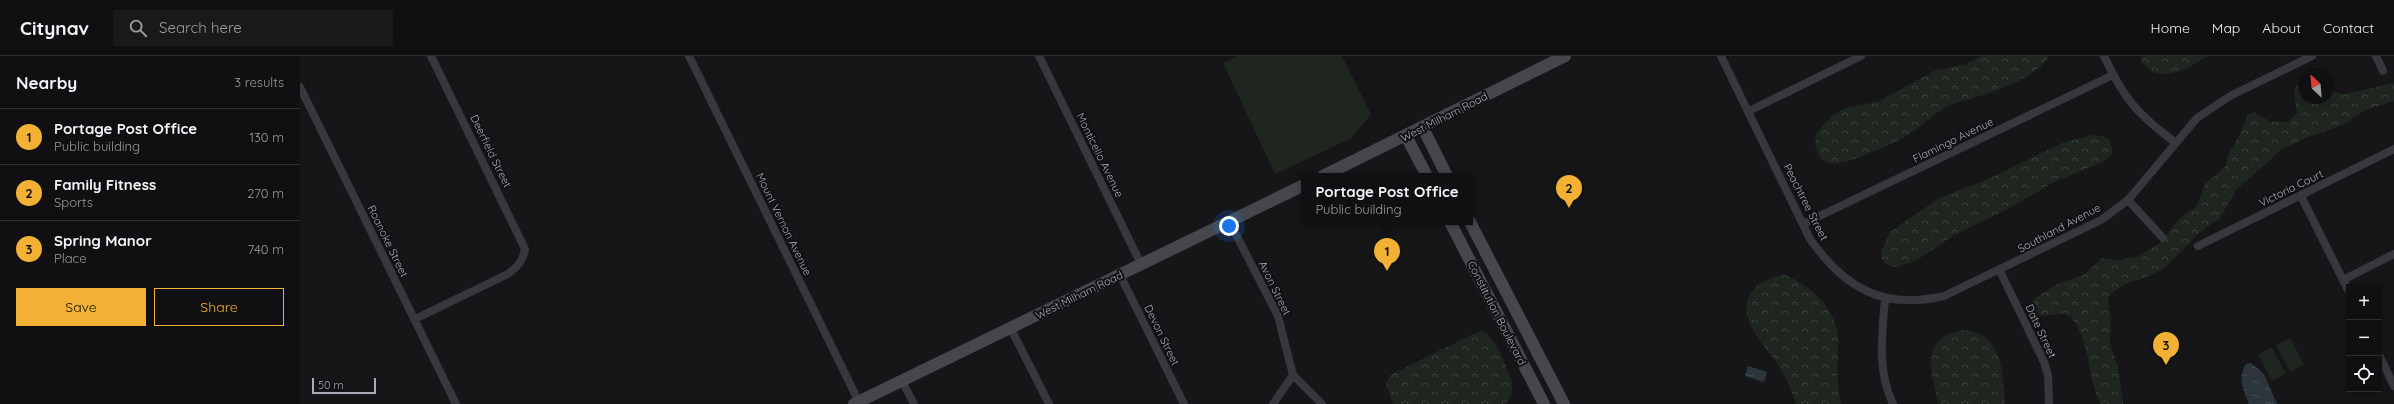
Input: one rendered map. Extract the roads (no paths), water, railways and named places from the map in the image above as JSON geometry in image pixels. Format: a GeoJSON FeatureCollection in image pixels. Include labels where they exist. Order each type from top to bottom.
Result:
{"type":"FeatureCollection","features":[{"type":"Feature","properties":{"kind":"street","name":"Deerfield Street"},"geometry":{"type":"LineString","coordinates":[[415,319],[508,274],[517,267],[524,258],[525,249],[431,56]]}},
{"type":"Feature","properties":{"kind":"street","name":"Mount Vernon Avenue"},"geometry":{"type":"LineString","coordinates":[[689,56],[857,403]]}},
{"type":"Feature","properties":{"kind":"street","name":"Monticello Avenue"},"geometry":{"type":"LineString","coordinates":[[1039,56],[1141,264]]}},
{"type":"Feature","properties":{"kind":"street","name":"West Milham Road"},"geometry":{"type":"LineString","coordinates":[[1329,173],[1423,128],[1565,56]]}},
{"type":"Feature","properties":{"kind":"street","name":"Peachtree Street"},"geometry":{"type":"LineString","coordinates":[[1721,56],[1810,239],[1833,268],[1869,294],[1885,299]]}},
{"type":"Feature","properties":{"kind":"street"},"geometry":{"type":"LineString","coordinates":[[1749,111],[1861,56]]}},
{"type":"Feature","properties":{"kind":"street"},"geometry":{"type":"LineString","coordinates":[[2104,56],[2121,90],[2138,113],[2176,143]]}},
{"type":"Feature","properties":{"kind":"street","name":"Southland Avenue"},"geometry":{"type":"LineString","coordinates":[[1885,299],[1923,301],[1944,296],[2000,271],[2102,220],[2128,200],[2197,118],[2212,107],[2251,84],[2312,56]]}},
{"type":"Feature","properties":{"kind":"street"},"geometry":{"type":"LineString","coordinates":[[2376,56],[2383,71]]}},
{"type":"Feature","properties":{"kind":"street","name":"Flamingo Avenue"},"geometry":{"type":"LineString","coordinates":[[1803,224],[2113,75]]}},
{"type":"Feature","properties":{"kind":"street","name":"Roanoke Street"},"geometry":{"type":"LineString","coordinates":[[300,87],[456,404]]}},
{"type":"Feature","properties":{"kind":"street"},"geometry":{"type":"LineString","coordinates":[[1423,128],[1446,173]]}},
{"type":"Feature","properties":{"kind":"street"},"geometry":{"type":"LineString","coordinates":[[1406,136],[1425,173]]}},
{"type":"Feature","properties":{"kind":"street","name":"Victoria Court"},"geometry":{"type":"LineString","coordinates":[[2198,246],[2394,149]]}},
{"type":"Feature","properties":{"kind":"street","name":"West Milham Road"},"geometry":{"type":"LineString","coordinates":[[857,403],[1301,186]]}},
{"type":"Feature","properties":{"kind":"street"},"geometry":{"type":"LineString","coordinates":[[2301,196],[2346,286]]}},
{"type":"Feature","properties":{"kind":"street"},"geometry":{"type":"LineString","coordinates":[[2128,200],[2163,238]]}},
{"type":"Feature","properties":{"kind":"street","name":"Avon Street"},"geometry":{"type":"LineString","coordinates":[[1229,222],[1278,316],[1293,376]]}},
{"type":"Feature","properties":{"kind":"street","name":"Constitution Boulevard"},"geometry":{"type":"LineString","coordinates":[[1452,225],[1544,404]]}},
{"type":"Feature","properties":{"kind":"street","name":"Constitution Boulevard"},"geometry":{"type":"LineString","coordinates":[[1472,225],[1564,404]]}},
{"type":"Feature","properties":{"kind":"street"},"geometry":{"type":"LineString","coordinates":[[2343,280],[2394,254]]}},
{"type":"Feature","properties":{"kind":"street","name":"Date Street"},"geometry":{"type":"LineString","coordinates":[[2000,271],[2044,362],[2048,375],[2049,404]]}},
{"type":"Feature","properties":{"kind":"street","name":"Devon Street"},"geometry":{"type":"LineString","coordinates":[[1120,275],[1184,404]]}},
{"type":"Feature","properties":{"kind":"street"},"geometry":{"type":"LineString","coordinates":[[1885,299],[1882,354],[1884,370],[1893,404]]}},
{"type":"Feature","properties":{"kind":"street"},"geometry":{"type":"LineString","coordinates":[[1011,328],[1049,404]]}},
{"type":"Feature","properties":{"kind":"street"},"geometry":{"type":"LineString","coordinates":[[2380,356],[2394,386]]}},
{"type":"Feature","properties":{"kind":"street"},"geometry":{"type":"LineString","coordinates":[[2386,368],[2394,364]]}},
{"type":"Feature","properties":{"kind":"street"},"geometry":{"type":"LineString","coordinates":[[1273,404],[1293,376],[1322,404]]}},
{"type":"Feature","properties":{"kind":"street"},"geometry":{"type":"LineString","coordinates":[[902,381],[914,404]]}},
{"type":"Feature","properties":{"kind":"water"},"geometry":{"type":"Polygon","coordinates":[[[2251,363],[2264,374],[2277,404],[2249,404],[2243,389],[2242,374],[2246,364],[2251,363]]]}},
{"type":"Feature","properties":{"kind":"water"},"geometry":{"type":"Polygon","coordinates":[[[1748,366],[1767,372],[1764,382],[1745,376],[1748,366]]]}},
{"type":"Feature","properties":{"kind":"place","name":"Family Fitness"},"geometry":{"type":"Point","coordinates":[1569,208]}},
{"type":"Feature","properties":{"kind":"place","name":"Portage Post Office"},"geometry":{"type":"Point","coordinates":[1387,271]}},
{"type":"Feature","properties":{"kind":"place","name":"Spring Manor"},"geometry":{"type":"Point","coordinates":[2166,365]}}]}
